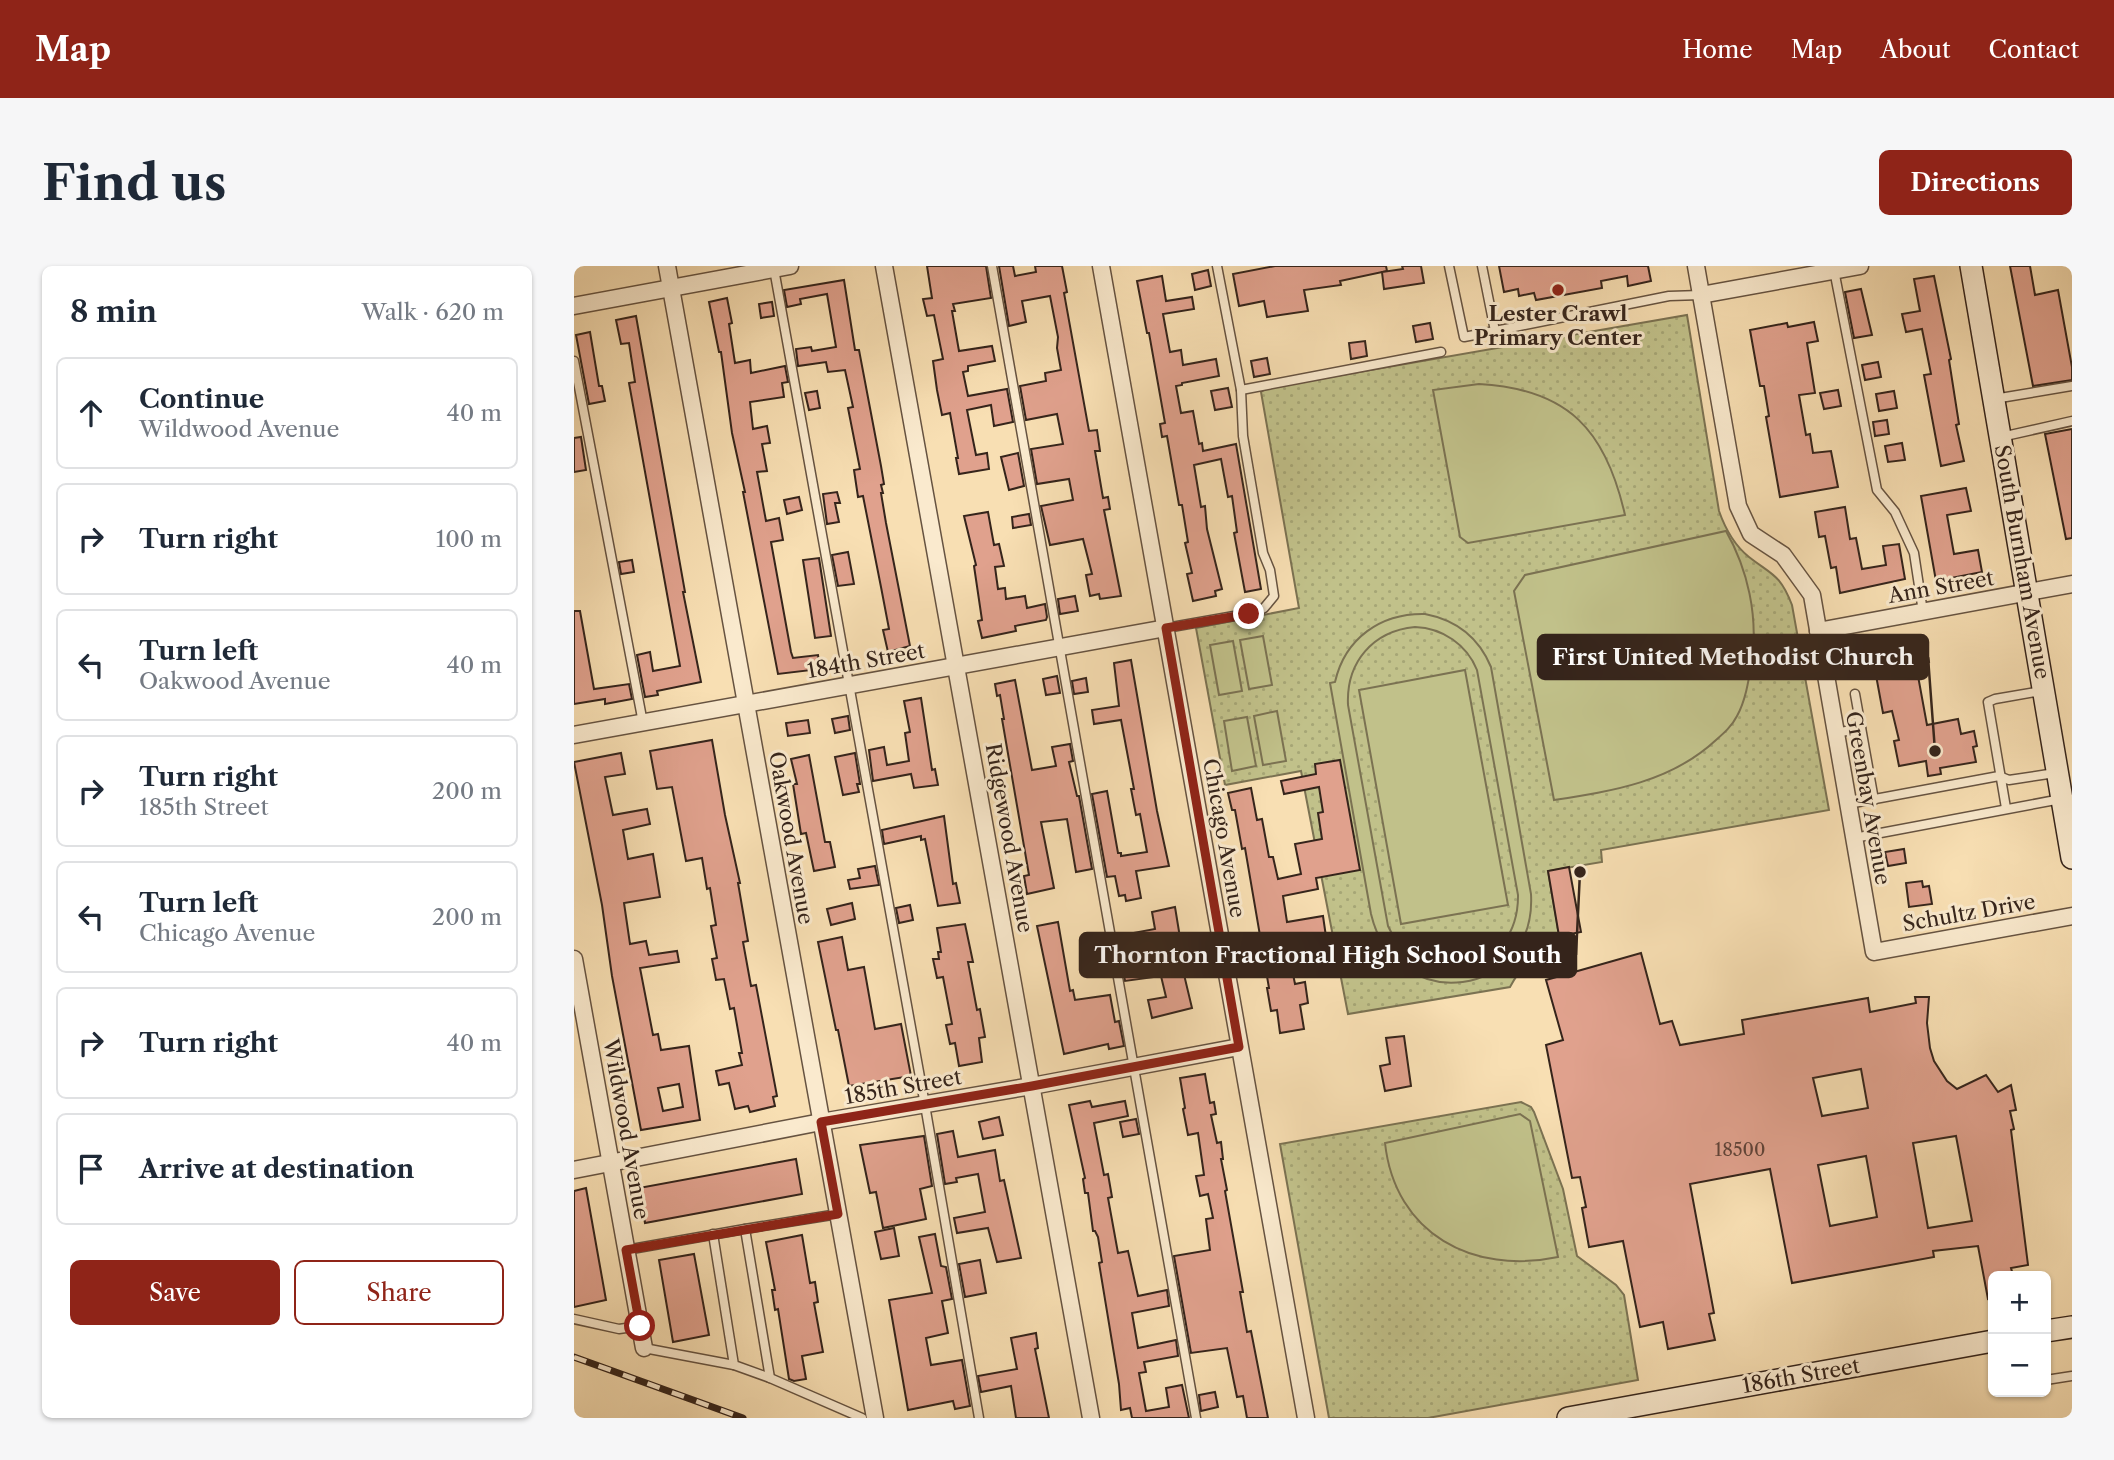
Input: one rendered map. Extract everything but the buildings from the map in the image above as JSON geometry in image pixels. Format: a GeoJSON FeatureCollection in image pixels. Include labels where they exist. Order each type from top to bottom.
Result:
{"type":"FeatureCollection","features":[{"type":"Feature","properties":{"kind":"main road","name":"South Burnham Avenue"},"geometry":{"type":"LineString","coordinates":[[1971,266],[2072,858]]}},
{"type":"Feature","properties":{"kind":"main road"},"geometry":{"type":"LineString","coordinates":[[2051,1330],[2072,1326]]}},
{"type":"Feature","properties":{"kind":"main road","name":"186th Street"},"geometry":{"type":"LineString","coordinates":[[1568,1418],[1988,1342]]}},
{"type":"Feature","properties":{"kind":"street","name":"Oakwood Avenue"},"geometry":{"type":"LineString","coordinates":[[667,266],[874,1418]]}},
{"type":"Feature","properties":{"kind":"street","name":"Ridgewood Avenue"},"geometry":{"type":"LineString","coordinates":[[884,266],[1091,1418]]}},
{"type":"Feature","properties":{"kind":"street","name":"Chicago Avenue"},"geometry":{"type":"LineString","coordinates":[[1101,266],[1306,1418]]}},
{"type":"Feature","properties":{"kind":"street","name":"Greenbay Avenue"},"geometry":{"type":"LineString","coordinates":[[1696,266],[1738,506],[1751,534],[1783,555],[1812,595],[1874,952]]}},
{"type":"Feature","properties":{"kind":"street"},"geometry":{"type":"LineString","coordinates":[[1701,295],[1834,268],[1860,266]]}},
{"type":"Feature","properties":{"kind":"street"},"geometry":{"type":"LineString","coordinates":[[574,306],[779,267]]}},
{"type":"Feature","properties":{"kind":"street","name":"Ann Street"},"geometry":{"type":"LineString","coordinates":[[1818,631],[2072,584]]}},
{"type":"Feature","properties":{"kind":"street","name":"184th Street"},"geometry":{"type":"LineString","coordinates":[[574,736],[1166,628]]}},
{"type":"Feature","properties":{"kind":"street","name":"Schultz Drive"},"geometry":{"type":"LineString","coordinates":[[1874,952],[2072,916]]}},
{"type":"Feature","properties":{"kind":"street","name":"Wildwood Avenue"},"geometry":{"type":"LineString","coordinates":[[574,959],[644,1348]]}},
{"type":"Feature","properties":{"kind":"street","name":"185th Street"},"geometry":{"type":"LineString","coordinates":[[574,1170],[821,1122],[1239,1047]]}},
{"type":"Feature","properties":{"kind":"lane"},"geometry":{"type":"LineString","coordinates":[[992,266],[1196,1418]]}},
{"type":"Feature","properties":{"kind":"lane"},"geometry":{"type":"LineString","coordinates":[[1166,628],[1257,612],[1264,608],[1273,596],[1243,436],[1241,390],[1217,266]]}},
{"type":"Feature","properties":{"kind":"lane"},"geometry":{"type":"LineString","coordinates":[[1449,266],[1464,337],[1669,296],[1701,295]]}},
{"type":"Feature","properties":{"kind":"lane"},"geometry":{"type":"LineString","coordinates":[[1482,266],[1495,331]]}},
{"type":"Feature","properties":{"kind":"lane"},"geometry":{"type":"LineString","coordinates":[[779,267],[848,686],[979,1418]]}},
{"type":"Feature","properties":{"kind":"lane"},"geometry":{"type":"LineString","coordinates":[[1834,268],[1877,490],[1895,512],[1914,553],[1923,612]]}},
{"type":"Feature","properties":{"kind":"lane"},"geometry":{"type":"LineString","coordinates":[[1241,390],[1441,352]]}},
{"type":"Feature","properties":{"kind":"lane"},"geometry":{"type":"LineString","coordinates":[[574,361],[643,723]]}},
{"type":"Feature","properties":{"kind":"lane"},"geometry":{"type":"LineString","coordinates":[[1994,399],[2072,386]]}},
{"type":"Feature","properties":{"kind":"lane"},"geometry":{"type":"LineString","coordinates":[[2001,437],[2072,421]]}},
{"type":"Feature","properties":{"kind":"lane"},"geometry":{"type":"LineString","coordinates":[[2006,808],[1988,702],[2045,690]]}},
{"type":"Feature","properties":{"kind":"lane"},"geometry":{"type":"LineString","coordinates":[[1855,694],[1874,800]]}},
{"type":"Feature","properties":{"kind":"lane"},"geometry":{"type":"LineString","coordinates":[[1836,733],[1861,728]]}},
{"type":"Feature","properties":{"kind":"lane"},"geometry":{"type":"LineString","coordinates":[[1848,804],[1999,776],[2018,780],[2058,773]]}},
{"type":"Feature","properties":{"kind":"lane"},"geometry":{"type":"LineString","coordinates":[[1854,838],[2062,798]]}},
{"type":"Feature","properties":{"kind":"lane"},"geometry":{"type":"LineString","coordinates":[[626,1250],[838,1214]]}},
{"type":"Feature","properties":{"kind":"lane"},"geometry":{"type":"LineString","coordinates":[[745,1229],[769,1378]]}},
{"type":"Feature","properties":{"kind":"lane"},"geometry":{"type":"LineString","coordinates":[[712,1234],[734,1365]]}},
{"type":"Feature","properties":{"kind":"lane"},"geometry":{"type":"LineString","coordinates":[[574,1319],[618,1329],[640,1326]]}},
{"type":"Feature","properties":{"kind":"lane"},"geometry":{"type":"LineString","coordinates":[[644,1348],[734,1365],[862,1418]]}},
{"type":"Feature","properties":{"kind":"lane"},"geometry":{"type":"LineString","coordinates":[[2051,1379],[2072,1376]]}},
{"type":"Feature","properties":{"kind":"green space"},"geometry":{"type":"Polygon","coordinates":[[[1687,315],[1719,511],[1734,542],[1779,581],[1792,605],[1829,810],[1601,850],[1602,862],[1548,871],[1561,946],[1531,960],[1510,987],[1348,1014],[1301,771],[1225,785],[1196,628],[1299,608],[1261,392],[1267,388],[1687,315]]]}},
{"type":"Feature","properties":{"kind":"green space"},"geometry":{"type":"Polygon","coordinates":[[[1479,384],[1537,395],[1560,405],[1579,420],[1607,460],[1625,515],[1468,543],[1460,537],[1433,390],[1479,384]]]}},
{"type":"Feature","properties":{"kind":"green space"},"geometry":{"type":"Polygon","coordinates":[[[1726,531],[1740,561],[1750,594],[1754,627],[1748,681],[1743,703],[1735,720],[1699,754],[1661,775],[1598,793],[1554,800],[1514,591],[1525,575],[1726,531]]]}},
{"type":"Feature","properties":{"kind":"green space"},"geometry":{"type":"Polygon","coordinates":[[[1425,614],[1456,626],[1480,647],[1491,667],[1531,894],[1527,929],[1512,956],[1490,973],[1463,982],[1434,981],[1407,969],[1385,947],[1371,914],[1330,683],[1335,682],[1347,653],[1367,631],[1380,623],[1409,615],[1425,614]],[[1425,628],[1400,630],[1375,642],[1365,651],[1352,675],[1348,705],[1388,926],[1403,949],[1423,963],[1444,969],[1466,968],[1486,959],[1503,944],[1514,922],[1518,895],[1477,670],[1467,653],[1453,640],[1425,628]]]}},
{"type":"Feature","properties":{"kind":"green space"},"geometry":{"type":"Polygon","coordinates":[[[1263,636],[1272,685],[1249,689],[1240,640],[1263,636]]]}},
{"type":"Feature","properties":{"kind":"green space"},"geometry":{"type":"Polygon","coordinates":[[[1233,641],[1242,691],[1219,695],[1210,645],[1233,641]]]}},
{"type":"Feature","properties":{"kind":"green space"},"geometry":{"type":"Polygon","coordinates":[[[1465,670],[1508,905],[1401,924],[1359,690],[1465,670]]]}},
{"type":"Feature","properties":{"kind":"green space"},"geometry":{"type":"Polygon","coordinates":[[[1277,711],[1286,761],[1263,765],[1254,716],[1277,711]]]}},
{"type":"Feature","properties":{"kind":"green space"},"geometry":{"type":"Polygon","coordinates":[[[1247,717],[1256,766],[1232,771],[1224,721],[1247,717]]]}},
{"type":"Feature","properties":{"kind":"green space"},"geometry":{"type":"Polygon","coordinates":[[[1521,1102],[1531,1107],[1534,1112],[1563,1189],[1577,1256],[1616,1285],[1624,1295],[1638,1380],[1428,1418],[1329,1418],[1280,1144],[1521,1102]]]}},
{"type":"Feature","properties":{"kind":"green space"},"geometry":{"type":"Polygon","coordinates":[[[1520,1114],[1530,1121],[1558,1257],[1527,1261],[1497,1260],[1469,1253],[1443,1241],[1422,1224],[1404,1202],[1392,1175],[1385,1143],[1520,1114]]]}},
{"type":"Feature","properties":{"kind":"railway"},"geometry":{"type":"LineString","coordinates":[[574,1357],[743,1418]]}},
{"type":"Feature","properties":{"kind":"place","name":"Lester Crawl Primary Center"},"geometry":{"type":"Point","coordinates":[1558,290]}},
{"type":"Feature","properties":{"kind":"place","name":"First United Methodist Church"},"geometry":{"type":"Point","coordinates":[1935,751]}},
{"type":"Feature","properties":{"kind":"place","name":"Thornton Fractional High School South"},"geometry":{"type":"Point","coordinates":[1580,872]}},
{"type":"Feature","properties":{"kind":"route"},"geometry":{"type":"LineString","coordinates":[[640,1326],[626,1250],[838,1214],[821,1122],[1239,1047],[1166,628],[1249,614]]}}]}
